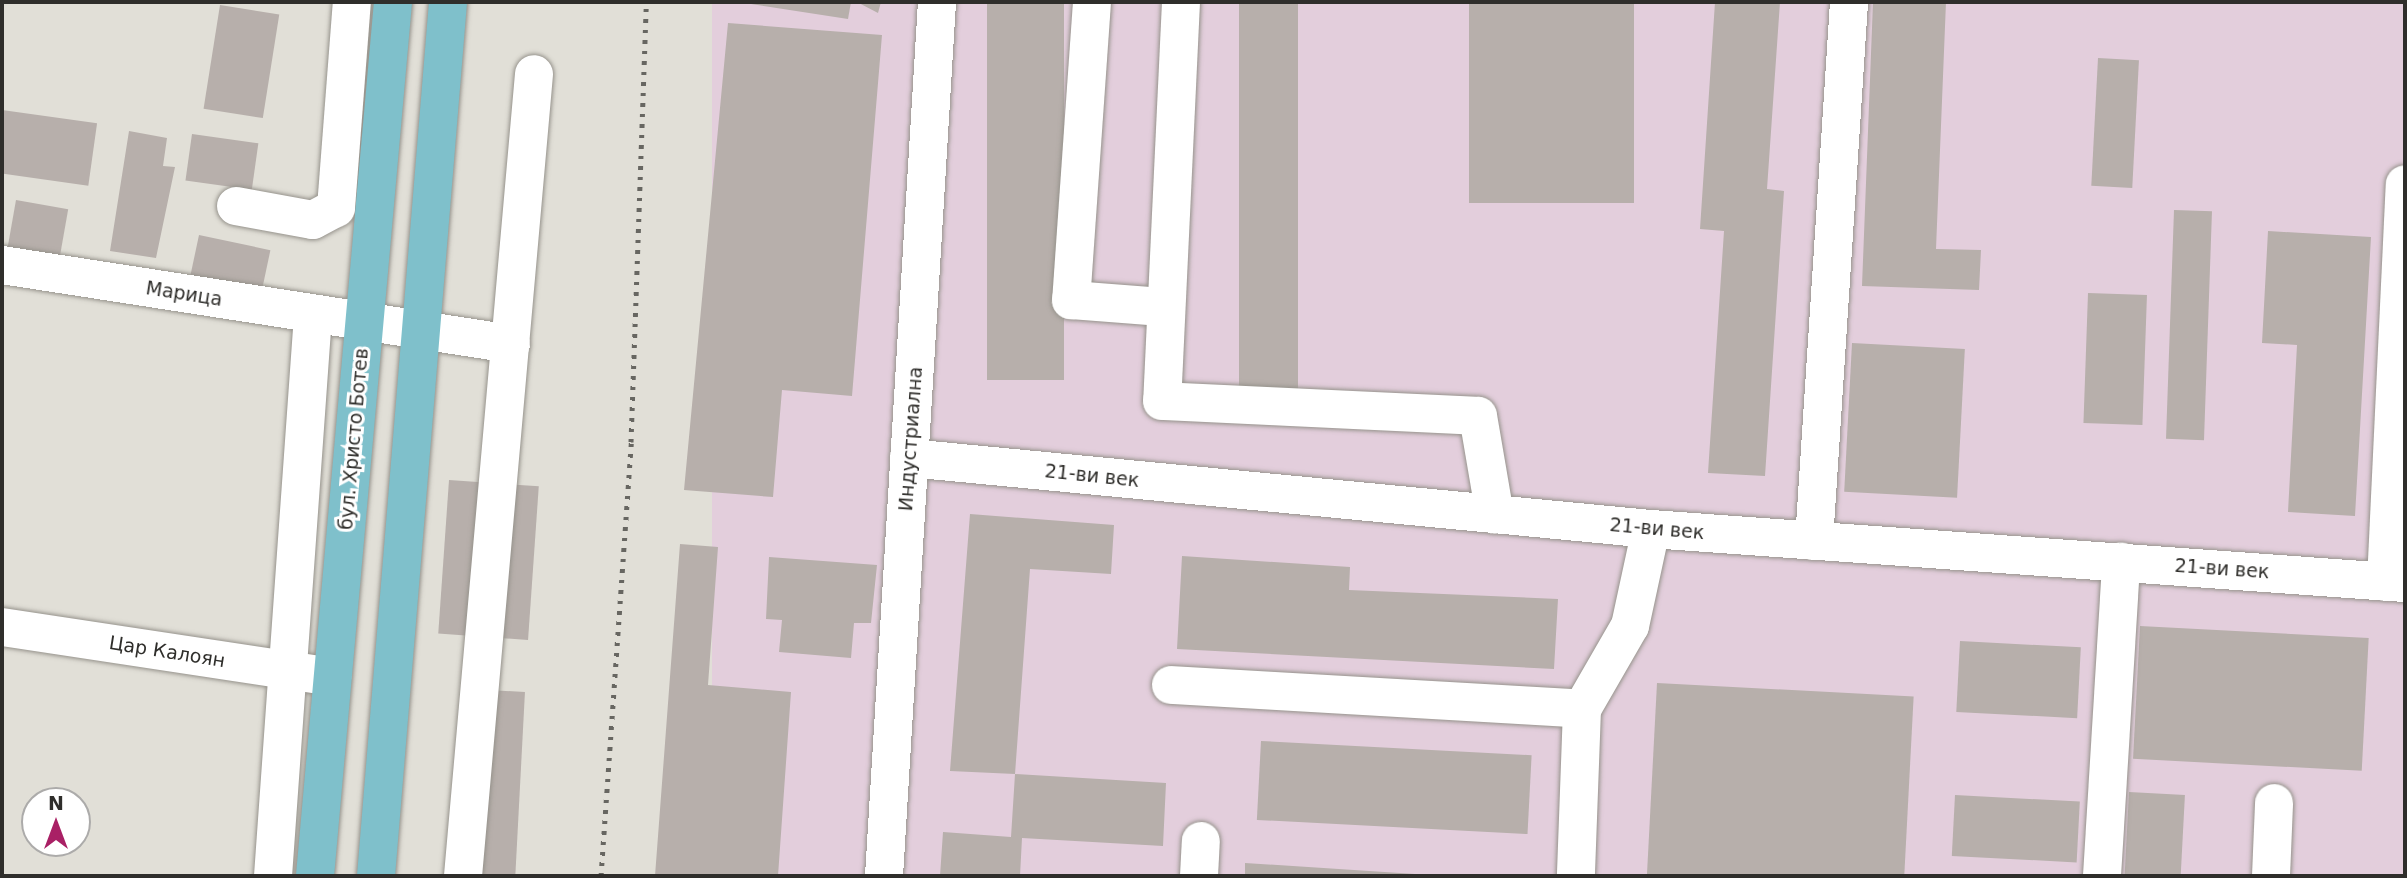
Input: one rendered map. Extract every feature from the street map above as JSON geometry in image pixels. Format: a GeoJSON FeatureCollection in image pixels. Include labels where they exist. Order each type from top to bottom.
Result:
{"type":"FeatureCollection","features":[{"type":"Feature","properties":{"kind":"main road","name":"бул. Христо Ботев"},"geometry":{"type":"LineString","coordinates":[[315,876],[393,2]]}},
{"type":"Feature","properties":{"kind":"main road"},"geometry":{"type":"LineString","coordinates":[[376,876],[448,2]]}},
{"type":"Feature","properties":{"kind":"street"},"geometry":{"type":"LineString","coordinates":[[236,206],[313,220],[336,208],[352,2]]}},
{"type":"Feature","properties":{"kind":"street","name":"Индустриална"},"geometry":{"type":"LineString","coordinates":[[884,876],[937,2]]}},
{"type":"Feature","properties":{"kind":"street"},"geometry":{"type":"LineString","coordinates":[[1091,2],[1071,300],[1163,307]]}},
{"type":"Feature","properties":{"kind":"street"},"geometry":{"type":"LineString","coordinates":[[1181,2],[1163,307],[1162,401],[1478,416],[1495,515]]}},
{"type":"Feature","properties":{"kind":"street"},"geometry":{"type":"LineString","coordinates":[[1814,541],[1849,2]]}},
{"type":"Feature","properties":{"kind":"street"},"geometry":{"type":"LineString","coordinates":[[463,876],[534,74]]}},
{"type":"Feature","properties":{"kind":"street"},"geometry":{"type":"LineString","coordinates":[[2395,582],[2405,184]]}},
{"type":"Feature","properties":{"kind":"street","name":"Марица"},"geometry":{"type":"LineString","coordinates":[[2,265],[422,333],[510,344]]}},
{"type":"Feature","properties":{"kind":"street"},"geometry":{"type":"LineString","coordinates":[[273,876],[313,315]]}},
{"type":"Feature","properties":{"kind":"street","name":"21-ви век"},"geometry":{"type":"LineString","coordinates":[[909,458],[1651,529],[2395,582]]}},
{"type":"Feature","properties":{"kind":"street"},"geometry":{"type":"LineString","coordinates":[[1576,876],[1582,709],[1630,626],[1651,529]]}},
{"type":"Feature","properties":{"kind":"street"},"geometry":{"type":"LineString","coordinates":[[2102,876],[2121,562]]}},
{"type":"Feature","properties":{"kind":"street","name":"Цар Калоян"},"geometry":{"type":"LineString","coordinates":[[2,627],[332,677]]}},
{"type":"Feature","properties":{"kind":"street"},"geometry":{"type":"LineString","coordinates":[[1171,685],[1582,709]]}},
{"type":"Feature","properties":{"kind":"street"},"geometry":{"type":"LineString","coordinates":[[2271,876],[2274,803]]}},
{"type":"Feature","properties":{"kind":"shaded area"},"geometry":{"type":"Polygon","coordinates":[[[712,2],[2405,2],[2405,876],[712,876],[712,2]]]}},
{"type":"Feature","properties":{"kind":"building"},"geometry":{"type":"Polygon","coordinates":[[[738,2],[851,2],[848,19],[738,2]]]}},
{"type":"Feature","properties":{"kind":"building"},"geometry":{"type":"Polygon","coordinates":[[[857,2],[881,2],[878,13],[857,2]]]}},
{"type":"Feature","properties":{"kind":"building"},"geometry":{"type":"Polygon","coordinates":[[[987,2],[1064,2],[1064,380],[987,380],[987,2]]]}},
{"type":"Feature","properties":{"kind":"building"},"geometry":{"type":"Polygon","coordinates":[[[1239,2],[1298,2],[1298,399],[1239,399],[1239,2]]]}},
{"type":"Feature","properties":{"kind":"building"},"geometry":{"type":"Polygon","coordinates":[[[1469,2],[1634,2],[1634,203],[1469,203],[1469,2]]]}},
{"type":"Feature","properties":{"kind":"building"},"geometry":{"type":"Polygon","coordinates":[[[1715,2],[1780,2],[1767,189],[1784,191],[1765,476],[1708,473],[1724,231],[1700,229],[1715,2]]]}},
{"type":"Feature","properties":{"kind":"building"},"geometry":{"type":"Polygon","coordinates":[[[1873,2],[1946,2],[1936,249],[1981,250],[1979,290],[1862,286],[1873,2]]]}},
{"type":"Feature","properties":{"kind":"building"},"geometry":{"type":"Polygon","coordinates":[[[220,5],[279,14],[263,118],[204,109],[220,5]]]}},
{"type":"Feature","properties":{"kind":"building"},"geometry":{"type":"Polygon","coordinates":[[[728,23],[882,35],[852,396],[782,390],[773,497],[684,490],[728,23]]]}},
{"type":"Feature","properties":{"kind":"building"},"geometry":{"type":"Polygon","coordinates":[[[2098,58],[2139,60],[2132,188],[2091,186],[2098,58]]]}},
{"type":"Feature","properties":{"kind":"building"},"geometry":{"type":"Polygon","coordinates":[[[2,110],[97,123],[88,186],[2,174],[2,110]]]}},
{"type":"Feature","properties":{"kind":"building"},"geometry":{"type":"Polygon","coordinates":[[[129,131],[167,138],[163,166],[175,167],[156,258],[110,251],[129,131]]]}},
{"type":"Feature","properties":{"kind":"building"},"geometry":{"type":"Polygon","coordinates":[[[192,134],[258,143],[252,190],[185,181],[192,134]]]}},
{"type":"Feature","properties":{"kind":"building"},"geometry":{"type":"Polygon","coordinates":[[[16,200],[68,209],[59,263],[6,254],[16,200]]]}},
{"type":"Feature","properties":{"kind":"building"},"geometry":{"type":"Polygon","coordinates":[[[2174,210],[2212,211],[2204,440],[2166,439],[2174,210]]]}},
{"type":"Feature","properties":{"kind":"building"},"geometry":{"type":"Polygon","coordinates":[[[2268,231],[2371,237],[2355,516],[2288,512],[2297,345],[2262,343],[2268,231]]]}},
{"type":"Feature","properties":{"kind":"building"},"geometry":{"type":"Polygon","coordinates":[[[199,235],[270,250],[261,296],[189,281],[199,235]]]}},
{"type":"Feature","properties":{"kind":"building"},"geometry":{"type":"Polygon","coordinates":[[[2088,293],[2147,295],[2142,425],[2083,423],[2088,293]]]}},
{"type":"Feature","properties":{"kind":"building"},"geometry":{"type":"Polygon","coordinates":[[[1852,343],[1965,349],[1957,498],[1844,492],[1852,343]]]}},
{"type":"Feature","properties":{"kind":"building"},"geometry":{"type":"Polygon","coordinates":[[[449,480],[539,486],[528,640],[438,634],[449,480]]]}},
{"type":"Feature","properties":{"kind":"building"},"geometry":{"type":"Polygon","coordinates":[[[970,514],[1114,525],[1111,574],[1030,569],[1015,774],[950,771],[970,514]]]}},
{"type":"Feature","properties":{"kind":"building"},"geometry":{"type":"Polygon","coordinates":[[[680,544],[718,547],[708,685],[791,692],[778,876],[655,876],[680,544]]]}},
{"type":"Feature","properties":{"kind":"building"},"geometry":{"type":"Polygon","coordinates":[[[1182,556],[1350,567],[1349,590],[1558,599],[1554,669],[1177,649],[1182,556]]]}},
{"type":"Feature","properties":{"kind":"building"},"geometry":{"type":"Polygon","coordinates":[[[769,557],[877,565],[871,623],[854,623],[851,658],[779,652],[782,620],[766,619],[769,557]]]}},
{"type":"Feature","properties":{"kind":"building"},"geometry":{"type":"Polygon","coordinates":[[[2140,626],[2369,638],[2362,771],[2133,759],[2140,626]]]}},
{"type":"Feature","properties":{"kind":"building"},"geometry":{"type":"Polygon","coordinates":[[[1960,641],[2081,647],[2077,718],[1956,712],[1960,641]]]}},
{"type":"Feature","properties":{"kind":"building"},"geometry":{"type":"Polygon","coordinates":[[[1657,683],[1914,696],[1904,876],[1647,876],[1657,683]]]}},
{"type":"Feature","properties":{"kind":"building"},"geometry":{"type":"Polygon","coordinates":[[[488,690],[525,692],[515,876],[478,876],[488,690]]]}},
{"type":"Feature","properties":{"kind":"building"},"geometry":{"type":"Polygon","coordinates":[[[1261,741],[1532,755],[1527,834],[1257,820],[1261,741]]]}},
{"type":"Feature","properties":{"kind":"building"},"geometry":{"type":"Polygon","coordinates":[[[1015,774],[1166,783],[1163,846],[1022,838],[1020,876],[940,876],[943,832],[1011,837],[1015,774]]]}},
{"type":"Feature","properties":{"kind":"building"},"geometry":{"type":"Polygon","coordinates":[[[2129,792],[2185,795],[2181,876],[2125,876],[2129,792]]]}},
{"type":"Feature","properties":{"kind":"building"},"geometry":{"type":"Polygon","coordinates":[[[1955,795],[2080,802],[2077,862],[1952,856],[1955,795]]]}},
{"type":"Feature","properties":{"kind":"building"},"geometry":{"type":"Polygon","coordinates":[[[1245,863],[1415,874],[1415,876],[1245,876],[1245,863]]]}},
{"type":"Feature","properties":{"kind":"railway"},"geometry":{"type":"LineString","coordinates":[[601,876],[631,442],[646,2]]}}]}
